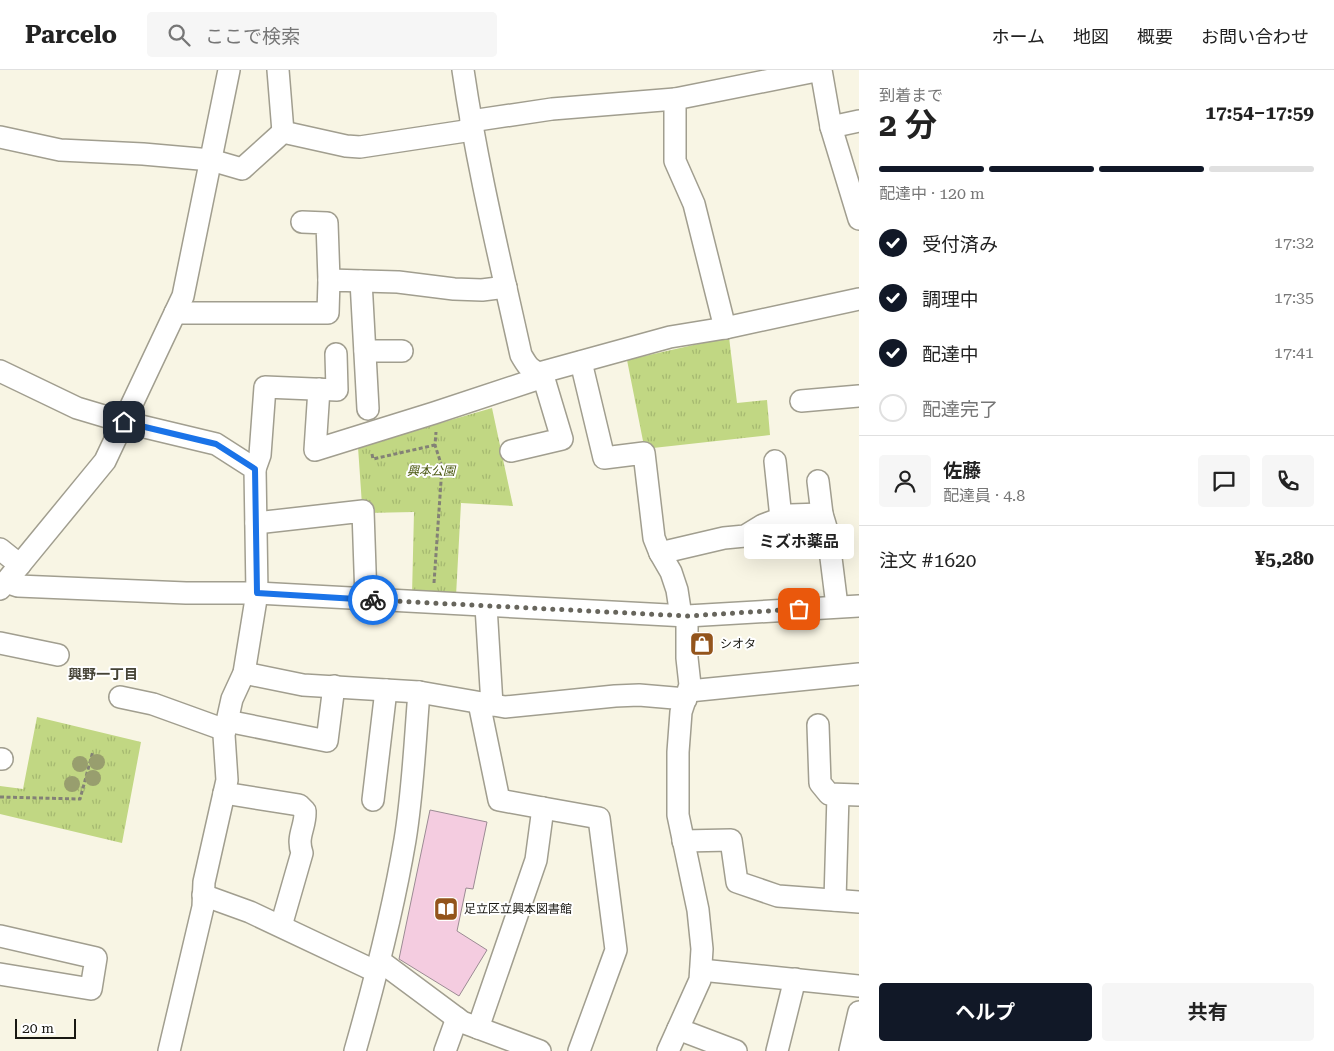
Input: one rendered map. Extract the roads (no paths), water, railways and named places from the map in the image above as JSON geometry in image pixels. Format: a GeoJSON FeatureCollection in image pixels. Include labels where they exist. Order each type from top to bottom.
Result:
{"type":"FeatureCollection","features":[{"type":"Feature","properties":{"kind":"street"},"geometry":{"type":"LineString","coordinates":[[3,585],[104,461],[183,296],[229,70]]}},
{"type":"Feature","properties":{"kind":"street"},"geometry":{"type":"LineString","coordinates":[[278,70],[283,132]]}},
{"type":"Feature","properties":{"kind":"street"},"geometry":{"type":"LineString","coordinates":[[463,70],[471,126],[521,355],[528,368],[539,373],[544,379],[562,439],[511,451]]}},
{"type":"Feature","properties":{"kind":"street"},"geometry":{"type":"LineString","coordinates":[[283,132],[346,146],[360,147],[552,109],[675,99],[821,70],[831,127],[858,214]]}},
{"type":"Feature","properties":{"kind":"street"},"geometry":{"type":"LineString","coordinates":[[675,99],[675,161],[694,204],[725,328]]}},
{"type":"Feature","properties":{"kind":"street"},"geometry":{"type":"LineString","coordinates":[[831,127],[859,121]]}},
{"type":"Feature","properties":{"kind":"street"},"geometry":{"type":"LineString","coordinates":[[0,137],[60,150],[211,160],[242,169],[283,132]]}},
{"type":"Feature","properties":{"kind":"street"},"geometry":{"type":"LineString","coordinates":[[175,313],[328,313],[327,223],[302,222]]}},
{"type":"Feature","properties":{"kind":"street"},"geometry":{"type":"LineString","coordinates":[[329,280],[398,282],[454,289],[482,290],[506,287]]}},
{"type":"Feature","properties":{"kind":"street"},"geometry":{"type":"LineString","coordinates":[[361,281],[368,409]]}},
{"type":"Feature","properties":{"kind":"street"},"geometry":{"type":"LineString","coordinates":[[319,390],[315,450],[536,379],[539,373],[670,337],[725,328],[859,299]]}},
{"type":"Feature","properties":{"kind":"street"},"geometry":{"type":"LineString","coordinates":[[365,351],[402,351]]}},
{"type":"Feature","properties":{"kind":"street"},"geometry":{"type":"LineString","coordinates":[[168,1051],[203,907],[204,882],[227,780],[224,735],[232,699],[244,673],[257,593],[255,469],[260,455],[265,387],[337,390],[336,354]]}},
{"type":"Feature","properties":{"kind":"street"},"geometry":{"type":"LineString","coordinates":[[581,362],[604,458],[644,453],[654,538],[660,554],[672,572],[684,616],[690,686],[682,712],[678,752],[678,815],[698,910],[702,950],[700,980],[668,1051]]}},
{"type":"Feature","properties":{"kind":"street"},"geometry":{"type":"LineString","coordinates":[[0,371],[77,408],[124,422],[216,444],[255,469]]}},
{"type":"Feature","properties":{"kind":"street"},"geometry":{"type":"LineString","coordinates":[[801,401],[859,396]]}},
{"type":"Feature","properties":{"kind":"street"},"geometry":{"type":"LineString","coordinates":[[776,461],[781,518]]}},
{"type":"Feature","properties":{"kind":"street"},"geometry":{"type":"LineString","coordinates":[[818,481],[822,514],[828,534],[836,606]]}},
{"type":"Feature","properties":{"kind":"street"},"geometry":{"type":"LineString","coordinates":[[256,523],[363,511],[366,599]]}},
{"type":"Feature","properties":{"kind":"street"},"geometry":{"type":"LineString","coordinates":[[660,554],[724,538],[745,536],[763,525],[790,515],[822,514]]}},
{"type":"Feature","properties":{"kind":"street"},"geometry":{"type":"LineString","coordinates":[[0,548],[20,565]]}},
{"type":"Feature","properties":{"kind":"street"},"geometry":{"type":"LineString","coordinates":[[3,585],[186,593],[257,593],[684,616],[859,606]]}},
{"type":"Feature","properties":{"kind":"street"},"geometry":{"type":"LineString","coordinates":[[486,606],[486,704],[499,800],[599,818],[616,950],[579,1051]]}},
{"type":"Feature","properties":{"kind":"street"},"geometry":{"type":"LineString","coordinates":[[0,644],[58,655]]}},
{"type":"Feature","properties":{"kind":"street"},"geometry":{"type":"LineString","coordinates":[[244,673],[303,685],[419,692],[505,707],[615,696],[687,695],[859,674]]}},
{"type":"Feature","properties":{"kind":"street"},"geometry":{"type":"LineString","coordinates":[[120,697],[153,704],[226,726],[327,741],[334,686]]}},
{"type":"Feature","properties":{"kind":"street"},"geometry":{"type":"LineString","coordinates":[[373,800],[386,690]]}},
{"type":"Feature","properties":{"kind":"street"},"geometry":{"type":"LineString","coordinates":[[355,1051],[379,967],[405,840],[411,793],[419,692]]}},
{"type":"Feature","properties":{"kind":"street"},"geometry":{"type":"LineString","coordinates":[[818,725],[820,783],[828,794],[849,795],[835,900]]}},
{"type":"Feature","properties":{"kind":"street"},"geometry":{"type":"LineString","coordinates":[[224,793],[299,805],[305,811],[306,817],[298,843],[302,853],[281,926]]}},
{"type":"Feature","properties":{"kind":"street"},"geometry":{"type":"LineString","coordinates":[[478,1028],[536,860],[543,808]]}},
{"type":"Feature","properties":{"kind":"street"},"geometry":{"type":"LineString","coordinates":[[682,841],[731,840],[737,882],[778,896],[859,902]]}},
{"type":"Feature","properties":{"kind":"street"},"geometry":{"type":"LineString","coordinates":[[204,894],[379,967],[457,1018],[478,1028],[540,1051]]}},
{"type":"Feature","properties":{"kind":"street"},"geometry":{"type":"LineString","coordinates":[[0,936],[96,958],[91,989],[0,974]]}},
{"type":"Feature","properties":{"kind":"street"},"geometry":{"type":"LineString","coordinates":[[700,970],[859,986]]}},
{"type":"Feature","properties":{"kind":"street"},"geometry":{"type":"LineString","coordinates":[[777,1051],[795,979]]}},
{"type":"Feature","properties":{"kind":"street"},"geometry":{"type":"LineString","coordinates":[[850,1051],[859,1012]]}},
{"type":"Feature","properties":{"kind":"street"},"geometry":{"type":"LineString","coordinates":[[445,1051],[457,1018]]}},
{"type":"Feature","properties":{"kind":"street"},"geometry":{"type":"LineString","coordinates":[[678,1029],[736,1051]]}},
{"type":"Feature","properties":{"kind":"place","name":"ミズホ薬品"},"geometry":{"type":"Point","coordinates":[799,609]}},
{"type":"Feature","properties":{"kind":"place","name":"シオタ"},"geometry":{"type":"Point","coordinates":[702,644]}},
{"type":"Feature","properties":{"kind":"place","name":"足立区立興本図書館"},"geometry":{"type":"Point","coordinates":[446,909]}},
{"type":"Feature","properties":{"kind":"district","name":"興野一丁目"},"geometry":{"type":"Point","coordinates":[103,674]}},
{"type":"Feature","properties":{"kind":"park label","name":"興本公園"},"geometry":{"type":"Point","coordinates":[431,471]}}]}
